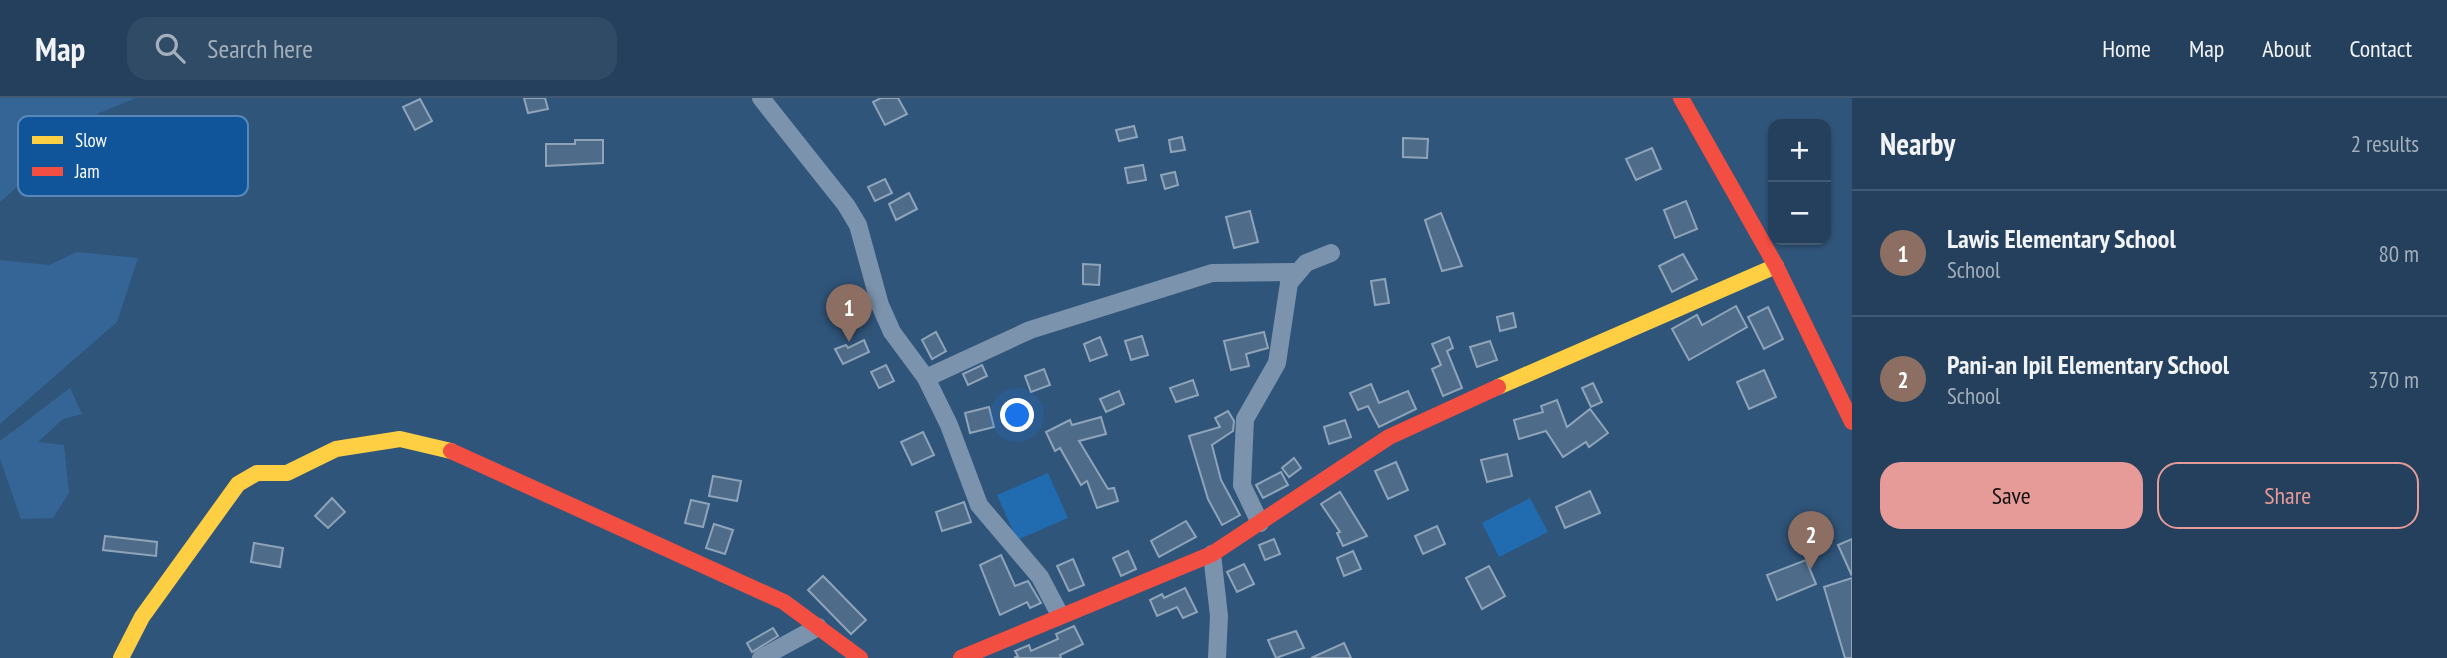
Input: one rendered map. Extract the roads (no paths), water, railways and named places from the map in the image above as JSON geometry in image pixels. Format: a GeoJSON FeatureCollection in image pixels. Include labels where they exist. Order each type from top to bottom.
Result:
{"type":"FeatureCollection","features":[{"type":"Feature","properties":{"kind":"street"},"geometry":{"type":"LineString","coordinates":[[761,98],[846,205],[858,225],[884,314],[909,358],[926,378],[949,425],[979,505],[1040,577],[1060,615]]}},
{"type":"Feature","properties":{"kind":"street"},"geometry":{"type":"LineString","coordinates":[[1681,98],[1776,266],[1852,422]]}},
{"type":"Feature","properties":{"kind":"street"},"geometry":{"type":"LineString","coordinates":[[1260,523],[1242,485],[1245,419],[1277,363],[1289,283],[1296,272],[1306,264],[1331,253]]}},
{"type":"Feature","properties":{"kind":"street"},"geometry":{"type":"LineString","coordinates":[[961,658],[1212,554],[1389,438],[1571,353],[1776,266]]}},
{"type":"Feature","properties":{"kind":"street"},"geometry":{"type":"LineString","coordinates":[[926,378],[1030,330],[1212,273],[1296,272]]}},
{"type":"Feature","properties":{"kind":"street"},"geometry":{"type":"LineString","coordinates":[[121,658],[142,617],[238,484],[257,473],[287,473],[336,449],[400,439],[444,448],[711,566],[785,602],[860,658]]}},
{"type":"Feature","properties":{"kind":"street"},"geometry":{"type":"LineString","coordinates":[[1212,554],[1219,616],[1217,658]]}},
{"type":"Feature","properties":{"kind":"street"},"geometry":{"type":"LineString","coordinates":[[761,658],[818,626]]}},
{"type":"Feature","properties":{"kind":"place","name":"Lawis Elementary School"},"geometry":{"type":"Point","coordinates":[849,342]}},
{"type":"Feature","properties":{"kind":"place","name":"Pani-an Ipil Elementary School"},"geometry":{"type":"Point","coordinates":[1811,569]}}]}
